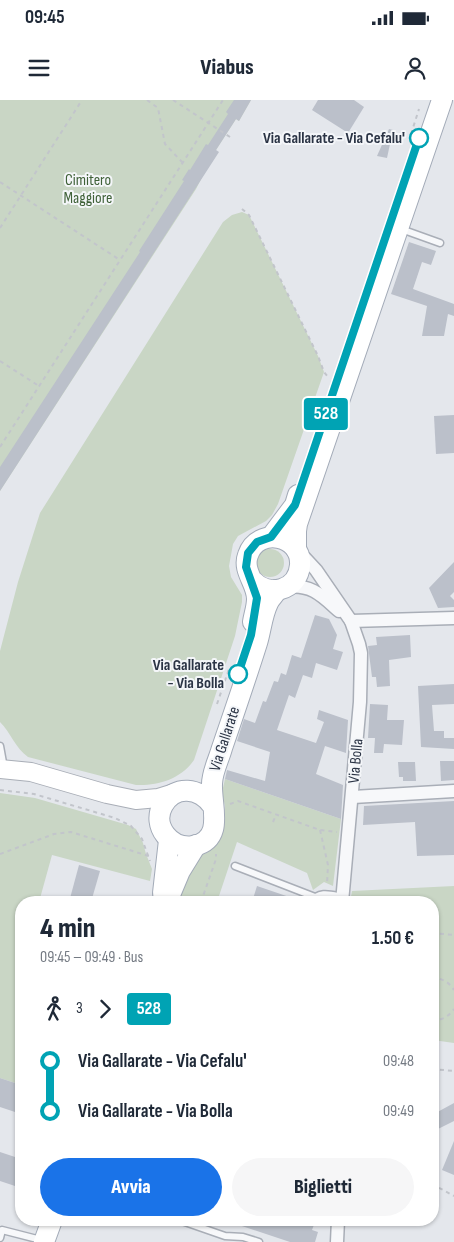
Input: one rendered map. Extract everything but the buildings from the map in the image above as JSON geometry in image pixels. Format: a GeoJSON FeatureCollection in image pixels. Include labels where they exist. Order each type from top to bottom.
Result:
{"type":"FeatureCollection","features":[{"type":"Feature","properties":{"kind":"main road","name":"Via Gallarate"},"geometry":{"type":"LineString","coordinates":[[170,896],[180,871],[196,845],[205,841],[215,824],[218,806],[212,778],[258,642],[268,602],[295,580],[299,572],[297,524],[442,100]]}},
{"type":"Feature","properties":{"kind":"main road","name":"Via Gallarate"},"geometry":{"type":"LineString","coordinates":[[161,896],[165,834],[159,814],[162,806],[200,774],[207,761],[251,635],[257,598],[246,567],[248,553],[257,542],[271,537],[295,505],[426,104]]}},
{"type":"Feature","properties":{"kind":"main road"},"geometry":{"type":"LineString","coordinates":[[271,537],[285,539],[297,551]]}},
{"type":"Feature","properties":{"kind":"main road"},"geometry":{"type":"LineString","coordinates":[[252,580],[263,589],[282,589]]}},
{"type":"Feature","properties":{"kind":"main road"},"geometry":{"type":"LineString","coordinates":[[178,792],[191,790],[200,793],[218,806]]}},
{"type":"Feature","properties":{"kind":"main road"},"geometry":{"type":"LineString","coordinates":[[165,834],[177,845],[186,847],[196,845]]}},
{"type":"Feature","properties":{"kind":"main road"},"geometry":{"type":"LineString","coordinates":[[45,1241],[50,1226]]}},
{"type":"Feature","properties":{"kind":"street","name":"Via Bolla"},"geometry":{"type":"LineString","coordinates":[[297,551],[316,570],[351,621],[360,644],[362,674],[343,896]]}},
{"type":"Feature","properties":{"kind":"street","name":"Via Bolla"},"geometry":{"type":"LineString","coordinates":[[282,589],[299,586],[315,590],[351,621]]}},
{"type":"Feature","properties":{"kind":"street"},"geometry":{"type":"LineString","coordinates":[[351,621],[454,618]]}},
{"type":"Feature","properties":{"kind":"street"},"geometry":{"type":"LineString","coordinates":[[2,769],[31,772],[127,798],[145,800],[178,792]]}},
{"type":"Feature","properties":{"kind":"street"},"geometry":{"type":"LineString","coordinates":[[353,797],[454,791]]}},
{"type":"Feature","properties":{"kind":"street"},"geometry":{"type":"LineString","coordinates":[[107,794],[142,810],[153,818],[165,834]]}},
{"type":"Feature","properties":{"kind":"street"},"geometry":{"type":"LineString","coordinates":[[337,1242],[338,1226]]}},
{"type":"Feature","properties":{"kind":"lane"},"geometry":{"type":"LineString","coordinates":[[399,228],[440,243]]}},
{"type":"Feature","properties":{"kind":"lane"},"geometry":{"type":"LineString","coordinates":[[0,746],[2,769]]}},
{"type":"Feature","properties":{"kind":"lane"},"geometry":{"type":"LineString","coordinates":[[235,866],[305,896]]}},
{"type":"Feature","properties":{"kind":"lane"},"geometry":{"type":"LineString","coordinates":[[317,896],[319,894],[329,896]]}},
{"type":"Feature","properties":{"kind":"lane"},"geometry":{"type":"LineString","coordinates":[[196,1226],[225,1236],[243,1237],[259,1242]]}},
{"type":"Feature","properties":{"kind":"lane"},"geometry":{"type":"LineString","coordinates":[[0,1238],[2,1230],[45,1241]]}},
{"type":"Feature","properties":{"kind":"path"},"geometry":{"type":"LineString","coordinates":[[0,228],[82,100]]}},
{"type":"Feature","properties":{"kind":"path"},"geometry":{"type":"LineString","coordinates":[[147,100],[158,108],[165,144],[183,163]]}},
{"type":"Feature","properties":{"kind":"path"},"geometry":{"type":"LineString","coordinates":[[173,100],[230,137]]}},
{"type":"Feature","properties":{"kind":"path"},"geometry":{"type":"LineString","coordinates":[[0,447],[224,100]]}},
{"type":"Feature","properties":{"kind":"path"},"geometry":{"type":"LineString","coordinates":[[411,134],[426,104]]}},
{"type":"Feature","properties":{"kind":"path"},"geometry":{"type":"LineString","coordinates":[[0,182],[120,260]]}},
{"type":"Feature","properties":{"kind":"path"},"geometry":{"type":"LineString","coordinates":[[242,209],[249,215],[328,377]]}},
{"type":"Feature","properties":{"kind":"path"},"geometry":{"type":"LineString","coordinates":[[0,361],[39,386]]}},
{"type":"Feature","properties":{"kind":"path"},"geometry":{"type":"LineString","coordinates":[[217,704],[229,669]]}},
{"type":"Feature","properties":{"kind":"path"},"geometry":{"type":"LineString","coordinates":[[0,790],[34,794],[115,818],[131,826],[142,839],[149,860],[157,865]]}},
{"type":"Feature","properties":{"kind":"path"},"geometry":{"type":"LineString","coordinates":[[218,806],[238,801],[320,830],[342,832]]}},
{"type":"Feature","properties":{"kind":"path"},"geometry":{"type":"LineString","coordinates":[[273,822],[276,815]]}},
{"type":"Feature","properties":{"kind":"path"},"geometry":{"type":"LineString","coordinates":[[320,830],[328,865],[326,895]]}},
{"type":"Feature","properties":{"kind":"path"},"geometry":{"type":"LineString","coordinates":[[0,854],[54,834],[71,832],[153,858]]}},
{"type":"Feature","properties":{"kind":"path"},"geometry":{"type":"LineString","coordinates":[[203,896],[216,859],[216,852]]}},
{"type":"Feature","properties":{"kind":"path"},"geometry":{"type":"LineString","coordinates":[[439,934],[454,935]]}},
{"type":"Feature","properties":{"kind":"path"},"geometry":{"type":"LineString","coordinates":[[439,979],[450,984],[454,990]]}},
{"type":"Feature","properties":{"kind":"path"},"geometry":{"type":"LineString","coordinates":[[439,1019],[444,1019],[454,1008]]}},
{"type":"Feature","properties":{"kind":"path"},"geometry":{"type":"LineString","coordinates":[[439,1070],[454,1071]]}},
{"type":"Feature","properties":{"kind":"path"},"geometry":{"type":"LineString","coordinates":[[439,1188],[454,1196]]}},
{"type":"Feature","properties":{"kind":"green space","name":"Cimitero Maggiore"},"geometry":{"type":"Polygon","coordinates":[[[0,100],[251,100],[239,121],[236,119],[216,150],[196,189],[0,491],[0,100]]]}},
{"type":"Feature","properties":{"kind":"green space"},"geometry":{"type":"Polygon","coordinates":[[[242,212],[249,215],[324,372],[278,504],[266,521],[238,536],[233,544],[229,566],[231,577],[242,595],[242,602],[235,636],[194,760],[189,767],[176,777],[161,783],[136,785],[28,757],[0,722],[0,651],[18,582],[40,513],[223,222],[232,215],[242,212]]]}},
{"type":"Feature","properties":{"kind":"green space"},"geometry":{"type":"Polygon","coordinates":[[[270,549],[280,553],[284,563],[280,573],[270,577],[260,573],[256,563],[260,553],[270,549]]]}},
{"type":"Feature","properties":{"kind":"green space"},"geometry":{"type":"Polygon","coordinates":[[[225,779],[341,819],[333,886],[324,882],[313,890],[307,873],[237,842],[219,896],[180,896],[188,875],[200,856],[208,852],[215,844],[225,822],[225,806],[222,792],[225,779]]]}},
{"type":"Feature","properties":{"kind":"green space"},"geometry":{"type":"Polygon","coordinates":[[[0,793],[35,798],[136,829],[152,869],[150,881],[52,855],[41,896],[15,896],[15,1083],[0,1078],[0,793]]]}},
{"type":"Feature","properties":{"kind":"green space"},"geometry":{"type":"Polygon","coordinates":[[[454,886],[454,1043],[439,1041],[439,896],[351,896],[352,891],[454,886]]]}},
{"type":"Feature","properties":{"kind":"bus line","name":"528"},"geometry":{"type":"LineString","coordinates":[[238,674],[251,635],[257,598],[246,567],[248,553],[257,542],[271,537],[295,505],[419,138]]}},
{"type":"Feature","properties":{"kind":"place","name":"Via Gallarate - Via Cefalu'"},"geometry":{"type":"Point","coordinates":[419,138]}},
{"type":"Feature","properties":{"kind":"place","name":"Via Gallarate - Via Bolla"},"geometry":{"type":"Point","coordinates":[238,674]}}]}
